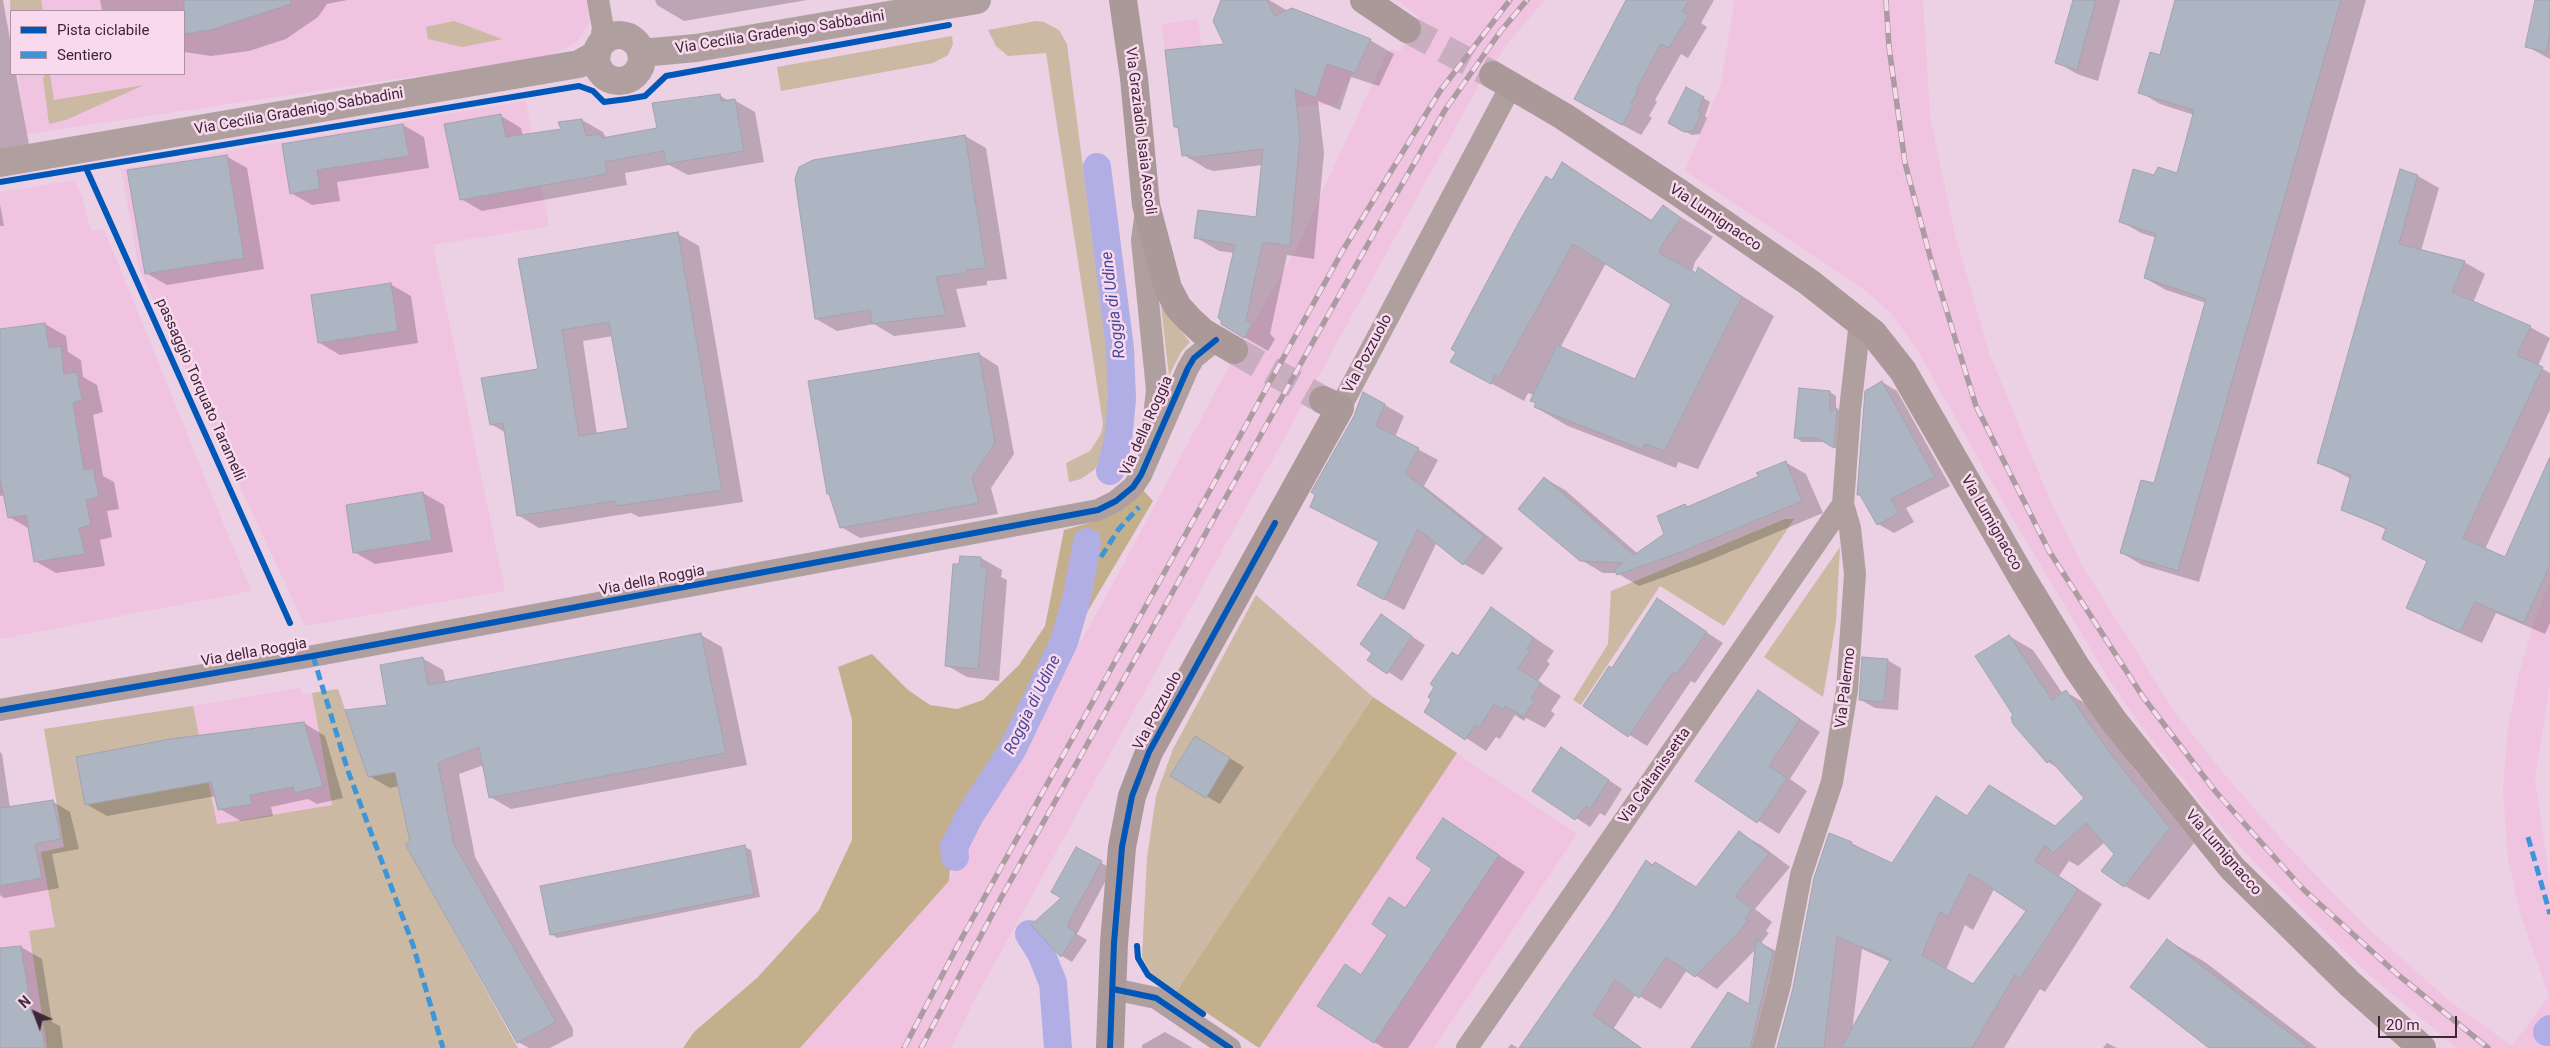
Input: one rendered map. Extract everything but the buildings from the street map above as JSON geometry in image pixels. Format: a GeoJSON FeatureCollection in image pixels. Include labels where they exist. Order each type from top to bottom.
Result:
{"type":"FeatureCollection","features":[{"type":"Feature","properties":{"kind":"main road","name":"Via Graziadio Isaia Ascoli"},"geometry":{"type":"LineString","coordinates":[[1122,0],[1134,78],[1146,205],[1168,288],[1178,307],[1190,320],[1224,345]]}},
{"type":"Feature","properties":{"kind":"main road"},"geometry":{"type":"LineString","coordinates":[[1364,0],[1407,29]]}},
{"type":"Feature","properties":{"kind":"main road","name":"Via Lumignacco"},"geometry":{"type":"LineString","coordinates":[[1502,80],[1673,189],[1810,283],[1860,321],[1888,349],[1903,371],[2024,581],[2077,668],[2113,720],[2232,868],[2350,984],[2422,1048]]}},
{"type":"Feature","properties":{"kind":"main road","name":"Via Pozzuolo"},"geometry":{"type":"LineString","coordinates":[[1110,1048],[1114,943],[1122,848],[1132,796],[1141,771],[1331,404]]}},
{"type":"Feature","properties":{"kind":"street"},"geometry":{"type":"LineString","coordinates":[[598,0],[603,28],[597,62],[604,75],[617,81],[624,80],[636,73],[640,67],[641,53]]}},
{"type":"Feature","properties":{"kind":"street","name":"Via Cecilia Gradenigo Sabbadini"},"geometry":{"type":"LineString","coordinates":[[0,163],[579,64],[598,50],[605,40],[619,35],[634,40],[641,53],[696,48],[977,0]]}},
{"type":"Feature","properties":{"kind":"street","name":"Via Pozzuolo"},"geometry":{"type":"LineString","coordinates":[[1331,404],[1502,80]]}},
{"type":"Feature","properties":{"kind":"street","name":"Via della Roggia"},"geometry":{"type":"LineString","coordinates":[[1146,205],[1142,240],[1157,390],[1155,418],[1148,460]]}},
{"type":"Feature","properties":{"kind":"street","name":"Via Palermo"},"geometry":{"type":"LineString","coordinates":[[1763,1048],[1776,1002],[1801,875],[1832,782],[1847,690],[1855,574],[1850,528],[1843,504],[1851,401],[1860,321]]}},
{"type":"Feature","properties":{"kind":"street","name":"Via della Roggia"},"geometry":{"type":"LineString","coordinates":[[0,710],[313,656],[1086,514],[1106,506],[1125,495],[1142,475],[1194,358],[1224,345]]}},
{"type":"Feature","properties":{"kind":"street","name":"Via Caltanissetta"},"geometry":{"type":"LineString","coordinates":[[1467,1048],[1843,504]]}},
{"type":"Feature","properties":{"kind":"street"},"geometry":{"type":"LineString","coordinates":[[1113,989],[1156,998],[1230,1048]]}},
{"type":"Feature","properties":{"kind":"shaded area"},"geometry":{"type":"Polygon","coordinates":[[[10,0],[590,0],[592,19],[577,42],[554,54],[537,58],[27,134],[18,75],[185,75],[185,10],[11,10],[10,0]]]}},
{"type":"Feature","properties":{"kind":"shaded area"},"geometry":{"type":"Polygon","coordinates":[[[10,0],[41,0],[43,10],[11,10],[10,0]]]}},
{"type":"Feature","properties":{"kind":"shaded area"},"geometry":{"type":"Polygon","coordinates":[[[1396,0],[1545,0],[1506,45],[1479,85],[976,997],[951,1048],[800,1048],[949,881],[1116,578],[1242,342],[1296,249],[1385,56],[1391,49],[1400,52],[1419,16],[1396,0]]]}},
{"type":"Feature","properties":{"kind":"shaded area"},"geometry":{"type":"Polygon","coordinates":[[[1735,0],[1923,0],[1930,117],[1955,235],[1989,353],[2049,498],[2083,567],[2174,711],[2229,780],[2285,843],[2359,920],[2448,1000],[2512,1046],[2549,996],[2521,916],[2508,860],[2503,791],[2508,727],[2519,674],[2534,622],[2550,581],[2550,682],[2535,779],[2550,883],[2550,1048],[2457,1048],[2367,973],[2271,879],[2218,823],[2145,731],[2113,686],[2007,509],[1919,353],[1892,314],[1866,291],[1685,171],[1721,84],[1735,0]]]}},
{"type":"Feature","properties":{"kind":"shaded area"},"geometry":{"type":"Polygon","coordinates":[[[1292,8],[1371,39],[1337,104],[1297,107],[1271,103],[1208,110],[1174,127],[1162,24],[1198,19],[1202,50],[1232,46],[1292,8]]]}},
{"type":"Feature","properties":{"kind":"shaded area"},"geometry":{"type":"Polygon","coordinates":[[[454,21],[503,39],[462,47],[428,39],[426,27],[454,21]]]}},
{"type":"Feature","properties":{"kind":"shaded area"},"geometry":{"type":"Polygon","coordinates":[[[1036,21],[1044,22],[1059,30],[1067,44],[1108,360],[1110,400],[1106,449],[1095,469],[1081,479],[1069,482],[1066,463],[1090,451],[1101,434],[1103,424],[1046,53],[1008,56],[996,46],[988,30],[1036,21]]]}},
{"type":"Feature","properties":{"kind":"shaded area"},"geometry":{"type":"Polygon","coordinates":[[[952,36],[953,44],[948,55],[933,63],[781,91],[777,67],[952,36]]]}},
{"type":"Feature","properties":{"kind":"shaded area"},"geometry":{"type":"Polygon","coordinates":[[[45,75],[50,75],[54,100],[144,85],[66,120],[49,124],[43,79],[45,75]]]}},
{"type":"Feature","properties":{"kind":"shaded area"},"geometry":{"type":"Polygon","coordinates":[[[526,101],[549,226],[433,245],[505,591],[305,626],[139,269],[121,169],[526,101]]]}},
{"type":"Feature","properties":{"kind":"shaded area"},"geometry":{"type":"Polygon","coordinates":[[[75,180],[82,197],[91,231],[104,229],[251,591],[0,639],[0,192],[75,180]]]}},
{"type":"Feature","properties":{"kind":"shaded area"},"geometry":{"type":"Polygon","coordinates":[[[1160,298],[1171,319],[1190,342],[1181,352],[1169,376],[1160,298]]]}},
{"type":"Feature","properties":{"kind":"shaded area"},"geometry":{"type":"Polygon","coordinates":[[[1143,490],[1153,501],[1066,648],[1043,679],[952,846],[949,881],[800,1048],[683,1048],[694,1032],[757,978],[819,910],[852,840],[852,720],[838,667],[872,654],[908,690],[930,705],[957,709],[983,700],[1019,665],[1045,626],[1064,530],[1106,518],[1143,490]]]}},
{"type":"Feature","properties":{"kind":"shaded area"},"geometry":{"type":"Polygon","coordinates":[[[1785,519],[1794,519],[1724,626],[1660,586],[1581,705],[1573,700],[1608,644],[1611,591],[1785,519]]]}},
{"type":"Feature","properties":{"kind":"shaded area"},"geometry":{"type":"Polygon","coordinates":[[[1840,547],[1836,622],[1823,697],[1764,657],[1840,547]]]}},
{"type":"Feature","properties":{"kind":"shaded area"},"geometry":{"type":"Polygon","coordinates":[[[1256,595],[1373,697],[1176,992],[1152,976],[1142,957],[1147,858],[1156,796],[1173,749],[1256,595]]]}},
{"type":"Feature","properties":{"kind":"shaded area"},"geometry":{"type":"Polygon","coordinates":[[[299,688],[304,695],[312,693],[332,805],[216,824],[193,706],[299,688]]]}},
{"type":"Feature","properties":{"kind":"shaded area"},"geometry":{"type":"Polygon","coordinates":[[[338,689],[368,776],[395,772],[410,842],[406,845],[518,1048],[47,1048],[29,931],[55,927],[41,852],[64,847],[44,729],[193,706],[217,824],[332,805],[312,693],[338,689]]]}},
{"type":"Feature","properties":{"kind":"shaded area"},"geometry":{"type":"Polygon","coordinates":[[[1373,697],[1577,834],[1434,1048],[1260,1048],[1176,992],[1373,697]]]}},
{"type":"Feature","properties":{"kind":"shaded area"},"geometry":{"type":"Polygon","coordinates":[[[1373,697],[1457,753],[1259,1048],[1176,992],[1373,697]]]}},
{"type":"Feature","properties":{"kind":"shaded area"},"geometry":{"type":"Polygon","coordinates":[[[41,852],[55,927],[29,931],[47,1048],[0,1048],[0,859],[41,852]]]}},
{"type":"Feature","properties":{"kind":"waterway","name":"Roggia di Udine"},"geometry":{"type":"LineString","coordinates":[[1097,167],[1120,349],[1122,399],[1118,441],[1110,471]]}},
{"type":"Feature","properties":{"kind":"waterway","name":"Roggia di Udine"},"geometry":{"type":"LineString","coordinates":[[955,857],[954,847],[969,817],[1012,750],[1064,642],[1077,597],[1087,542]]}},
{"type":"Feature","properties":{"kind":"waterway","name":"Roggia di Udine"},"geometry":{"type":"LineString","coordinates":[[1029,934],[1041,953],[1053,983],[1058,1048]]}},
{"type":"Feature","properties":{"kind":"waterway"},"geometry":{"type":"LineString","coordinates":[[2547,1032],[2550,1029]]}},
{"type":"Feature","properties":{"kind":"tunnel"},"geometry":{"type":"LineString","coordinates":[[1407,29],[1493,75]]}},
{"type":"Feature","properties":{"kind":"tunnel"},"geometry":{"type":"LineString","coordinates":[[1234,350],[1323,400]]}},
{"type":"Feature","properties":{"kind":"railway"},"geometry":{"type":"LineString","coordinates":[[904,1048],[958,945],[1343,250],[1440,91],[1510,0]]}},
{"type":"Feature","properties":{"kind":"railway"},"geometry":{"type":"LineString","coordinates":[[921,1048],[1002,896],[1445,110],[1500,32],[1527,0]]}},
{"type":"Feature","properties":{"kind":"railway"},"geometry":{"type":"LineString","coordinates":[[1886,0],[1889,47],[1905,163],[1931,260],[1976,406],[2049,551],[2143,697],[2215,791],[2303,889],[2397,974],[2488,1048]]}},
{"type":"Feature","properties":{"kind":"marked path"},"geometry":{"type":"LineString","coordinates":[[1101,557],[1118,530],[1139,507]]}},
{"type":"Feature","properties":{"kind":"marked path"},"geometry":{"type":"LineString","coordinates":[[313,656],[348,771],[413,945],[443,1048]]}},
{"type":"Feature","properties":{"kind":"marked path"},"geometry":{"type":"LineString","coordinates":[[2528,837],[2550,914]]}},
{"type":"Feature","properties":{"kind":"cycle path"},"geometry":{"type":"LineString","coordinates":[[0,182],[579,86],[593,91],[604,102],[627,99],[645,96],[666,76],[949,25]]}},
{"type":"Feature","properties":{"kind":"cycle path","name":"passaggio Torquato Taramelli"},"geometry":{"type":"LineString","coordinates":[[86,168],[290,623]]}},
{"type":"Feature","properties":{"kind":"cycle path"},"geometry":{"type":"LineString","coordinates":[[0,710],[313,656],[1098,510],[1116,501],[1133,487],[1141,475],[1188,368],[1194,358],[1216,340]]}},
{"type":"Feature","properties":{"kind":"cycle path"},"geometry":{"type":"LineString","coordinates":[[1110,1048],[1114,943],[1122,847],[1132,796],[1149,752],[1275,523]]}},
{"type":"Feature","properties":{"kind":"cycle path"},"geometry":{"type":"LineString","coordinates":[[1137,946],[1138,958],[1148,975],[1203,1014]]}},
{"type":"Feature","properties":{"kind":"cycle path"},"geometry":{"type":"LineString","coordinates":[[1113,989],[1156,998],[1230,1048]]}}]}
